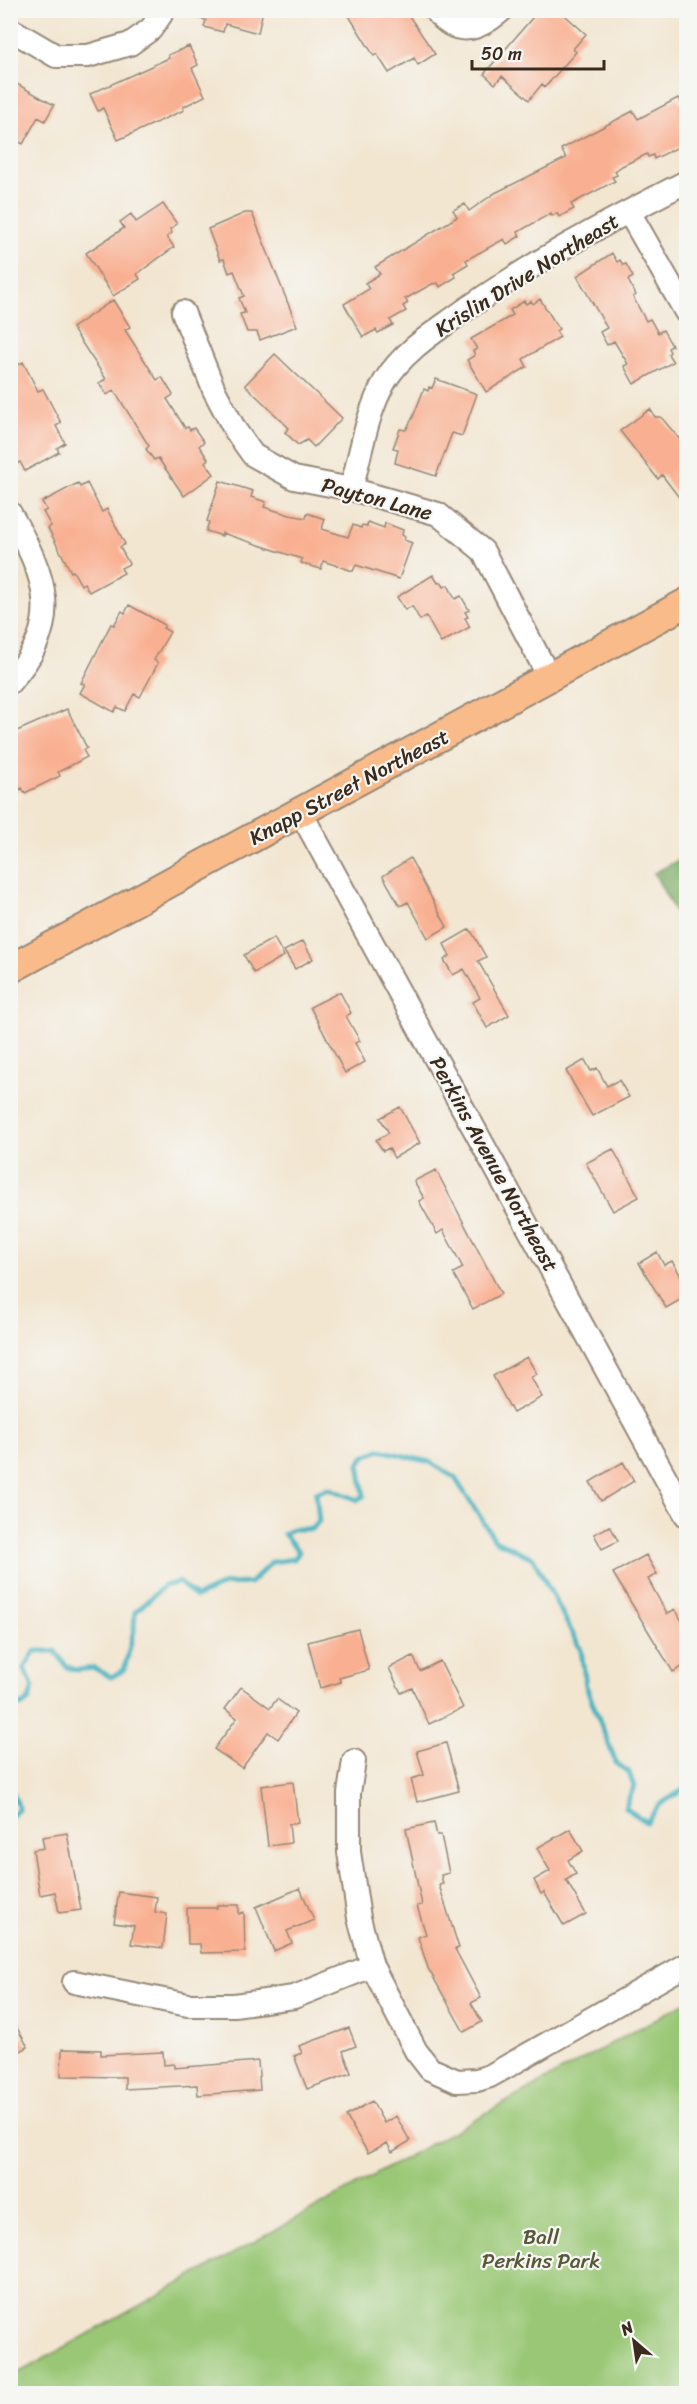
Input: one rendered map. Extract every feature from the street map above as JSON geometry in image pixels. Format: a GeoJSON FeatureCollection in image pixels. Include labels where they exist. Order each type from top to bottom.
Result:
{"type":"FeatureCollection","features":[{"type":"Feature","properties":{"kind":"main road","name":"Knapp Street Northeast"},"geometry":{"type":"LineString","coordinates":[[10,969],[687,603]]}},
{"type":"Feature","properties":{"kind":"street"},"geometry":{"type":"LineString","coordinates":[[10,29],[56,56],[88,56],[130,44],[151,29],[165,10]]}},
{"type":"Feature","properties":{"kind":"street"},"geometry":{"type":"LineString","coordinates":[[435,10],[449,26],[465,29],[483,25],[502,10]]}},
{"type":"Feature","properties":{"kind":"street","name":"Krislin Drive Northeast"},"geometry":{"type":"LineString","coordinates":[[351,489],[371,414],[385,381],[400,361],[422,341],[480,299],[563,248],[687,182]]}},
{"type":"Feature","properties":{"kind":"street"},"geometry":{"type":"LineString","coordinates":[[629,212],[687,312]]}},
{"type":"Feature","properties":{"kind":"street","name":"Payton Lane"},"geometry":{"type":"LineString","coordinates":[[183,312],[222,405],[235,430],[253,455],[294,478],[351,489],[438,514],[483,551],[549,677]]}},
{"type":"Feature","properties":{"kind":"street"},"geometry":{"type":"LineString","coordinates":[[10,513],[41,574],[45,608],[42,635],[28,662],[10,682]]}},
{"type":"Feature","properties":{"kind":"street","name":"Perkins Avenue Northeast"},"geometry":{"type":"LineString","coordinates":[[301,813],[687,1515]]}},
{"type":"Feature","properties":{"kind":"street"},"geometry":{"type":"LineString","coordinates":[[354,1761],[349,1793],[349,1852],[355,1899],[372,1966],[422,2060],[430,2068],[447,2078],[467,2082],[489,2076],[687,1965]]}},
{"type":"Feature","properties":{"kind":"street"},"geometry":{"type":"LineString","coordinates":[[74,1983],[188,2005],[234,2005],[294,1996],[372,1966]]}},
{"type":"Feature","properties":{"kind":"green space"},"geometry":{"type":"Polygon","coordinates":[[[686,856],[686,933],[654,873],[686,856]]]}},
{"type":"Feature","properties":{"kind":"green space","name":"Ball Perkins Park"},"geometry":{"type":"Polygon","coordinates":[[[686,2002],[686,2393],[11,2393],[11,2377],[686,2002]]]}},
{"type":"Feature","properties":{"kind":"building"},"geometry":{"type":"Polygon","coordinates":[[[190,10],[263,10],[258,33],[225,24],[223,32],[204,27],[206,20],[190,16],[190,10]]]}},
{"type":"Feature","properties":{"kind":"building"},"geometry":{"type":"Polygon","coordinates":[[[357,10],[405,10],[435,54],[418,65],[414,58],[389,73],[377,54],[374,56],[349,16],[357,10]]]}},
{"type":"Feature","properties":{"kind":"building"},"geometry":{"type":"Polygon","coordinates":[[[539,10],[559,10],[586,34],[573,49],[576,52],[545,87],[542,84],[529,100],[502,76],[495,84],[484,74],[539,10]]]}},
{"type":"Feature","properties":{"kind":"building"},"geometry":{"type":"Polygon","coordinates":[[[189,46],[198,65],[192,68],[205,96],[183,107],[184,110],[118,140],[103,108],[98,111],[90,94],[169,58],[168,55],[189,46]]]}},
{"type":"Feature","properties":{"kind":"building"},"geometry":{"type":"Polygon","coordinates":[[[10,80],[54,105],[45,121],[38,117],[23,144],[10,137],[10,80]]]}},
{"type":"Feature","properties":{"kind":"building"},"geometry":{"type":"Polygon","coordinates":[[[678,98],[681,103],[687,100],[687,143],[654,159],[653,155],[648,157],[647,154],[622,166],[615,171],[617,175],[612,177],[615,181],[571,204],[574,209],[559,217],[557,213],[552,216],[551,213],[518,232],[520,236],[507,244],[504,239],[466,260],[468,264],[453,273],[456,277],[440,287],[438,283],[432,284],[405,299],[408,303],[403,306],[406,311],[390,320],[393,325],[378,333],[376,330],[363,337],[344,304],[369,289],[365,283],[380,274],[375,267],[457,217],[453,210],[465,204],[469,211],[495,193],[566,158],[561,149],[633,111],[638,119],[678,98]]]}},
{"type":"Feature","properties":{"kind":"building"},"geometry":{"type":"Polygon","coordinates":[[[163,204],[177,224],[170,229],[172,233],[167,237],[174,247],[137,274],[140,279],[113,296],[86,253],[124,228],[120,222],[131,214],[136,222],[163,204]]]}},
{"type":"Feature","properties":{"kind":"building"},"geometry":{"type":"Polygon","coordinates":[[[245,213],[252,213],[297,326],[260,340],[257,332],[247,332],[240,314],[245,313],[239,298],[244,296],[234,271],[229,273],[224,259],[220,260],[208,229],[245,213]]]}},
{"type":"Feature","properties":{"kind":"building"},"geometry":{"type":"Polygon","coordinates":[[[612,253],[617,262],[620,260],[623,265],[626,264],[633,277],[628,280],[636,295],[633,297],[646,321],[650,319],[658,333],[663,330],[672,346],[668,348],[670,352],[668,354],[673,362],[634,384],[624,366],[628,364],[614,341],[607,345],[600,332],[607,328],[577,276],[612,253]]]}},
{"type":"Feature","properties":{"kind":"building"},"geometry":{"type":"Polygon","coordinates":[[[540,299],[559,329],[556,331],[560,337],[523,359],[527,367],[486,392],[467,360],[475,355],[473,351],[477,349],[471,339],[513,315],[510,310],[524,301],[526,304],[531,301],[533,304],[540,299]]]}},
{"type":"Feature","properties":{"kind":"building"},"geometry":{"type":"Polygon","coordinates":[[[113,300],[130,327],[125,330],[157,380],[162,377],[173,395],[167,399],[185,428],[188,427],[190,430],[194,428],[204,442],[199,446],[208,459],[205,462],[214,474],[184,496],[158,458],[154,460],[146,449],[149,446],[114,390],[107,395],[99,383],[106,379],[72,328],[113,300]]]}},
{"type":"Feature","properties":{"kind":"building"},"geometry":{"type":"Polygon","coordinates":[[[275,354],[342,418],[314,447],[307,440],[298,445],[285,432],[289,428],[245,385],[275,354]]]}},
{"type":"Feature","properties":{"kind":"building"},"geometry":{"type":"Polygon","coordinates":[[[23,362],[38,391],[43,389],[61,423],[56,426],[65,443],[57,448],[59,452],[25,471],[20,462],[17,464],[10,452],[10,369],[23,362]]]}},
{"type":"Feature","properties":{"kind":"building"},"geometry":{"type":"Polygon","coordinates":[[[436,379],[477,394],[462,436],[452,433],[436,476],[395,463],[398,449],[393,448],[400,429],[406,430],[413,417],[424,389],[428,391],[429,387],[432,388],[436,379]]]}},
{"type":"Feature","properties":{"kind":"building"},"geometry":{"type":"Polygon","coordinates":[[[650,409],[655,417],[661,417],[687,448],[687,508],[662,475],[658,479],[620,431],[650,409]]]}},
{"type":"Feature","properties":{"kind":"building"},"geometry":{"type":"Polygon","coordinates":[[[220,481],[253,491],[251,497],[266,502],[264,507],[290,515],[306,518],[307,513],[325,519],[322,529],[348,537],[353,525],[361,528],[362,525],[367,526],[368,522],[384,528],[385,523],[403,530],[404,540],[412,543],[399,579],[356,565],[353,571],[323,561],[321,569],[301,563],[302,559],[222,533],[222,536],[206,531],[220,481]]]}},
{"type":"Feature","properties":{"kind":"building"},"geometry":{"type":"Polygon","coordinates":[[[78,483],[80,487],[87,483],[102,512],[107,509],[125,544],[120,547],[129,564],[121,568],[124,573],[89,592],[84,583],[81,585],[73,571],[71,572],[48,528],[51,526],[43,512],[47,510],[42,502],[78,483]]]}},
{"type":"Feature","properties":{"kind":"building"},"geometry":{"type":"Polygon","coordinates":[[[433,575],[444,587],[448,585],[455,599],[461,596],[469,610],[465,612],[468,617],[465,618],[470,627],[441,643],[426,616],[420,620],[412,606],[405,610],[397,597],[433,575]]]}},
{"type":"Feature","properties":{"kind":"building"},"geometry":{"type":"Polygon","coordinates":[[[129,605],[165,625],[163,628],[170,632],[154,660],[158,663],[140,697],[134,694],[125,711],[117,707],[114,712],[80,693],[85,684],[81,683],[111,624],[114,625],[122,611],[125,613],[129,605]]]}},
{"type":"Feature","properties":{"kind":"building"},"geometry":{"type":"Polygon","coordinates":[[[67,709],[87,748],[83,750],[87,757],[58,772],[60,776],[25,793],[22,788],[10,794],[10,734],[67,709]]]}},
{"type":"Feature","properties":{"kind":"building"},"geometry":{"type":"Polygon","coordinates":[[[410,858],[447,927],[428,938],[408,902],[400,906],[383,876],[410,858]]]}},
{"type":"Feature","properties":{"kind":"building"},"geometry":{"type":"Polygon","coordinates":[[[470,929],[486,957],[478,961],[509,1015],[487,1028],[473,1002],[480,998],[464,969],[453,975],[444,960],[450,956],[444,944],[470,929]]]}},
{"type":"Feature","properties":{"kind":"building"},"geometry":{"type":"Polygon","coordinates":[[[274,938],[284,956],[254,973],[244,955],[274,938]]]}},
{"type":"Feature","properties":{"kind":"building"},"geometry":{"type":"Polygon","coordinates":[[[303,941],[313,959],[295,969],[284,951],[303,941]]]}},
{"type":"Feature","properties":{"kind":"building"},"geometry":{"type":"Polygon","coordinates":[[[340,992],[351,1013],[346,1016],[360,1041],[355,1043],[365,1062],[345,1073],[310,1007],[340,992]]]}},
{"type":"Feature","properties":{"kind":"building"},"geometry":{"type":"Polygon","coordinates":[[[585,1060],[591,1071],[597,1068],[607,1086],[619,1080],[629,1097],[592,1116],[566,1071],[585,1060]]]}},
{"type":"Feature","properties":{"kind":"building"},"geometry":{"type":"Polygon","coordinates":[[[400,1107],[420,1143],[394,1158],[389,1148],[383,1151],[376,1140],[389,1133],[380,1118],[400,1107]]]}},
{"type":"Feature","properties":{"kind":"building"},"geometry":{"type":"Polygon","coordinates":[[[613,1149],[639,1197],[613,1211],[586,1163],[613,1149]]]}},
{"type":"Feature","properties":{"kind":"building"},"geometry":{"type":"Polygon","coordinates":[[[436,1170],[501,1294],[473,1309],[453,1273],[463,1268],[443,1230],[437,1234],[419,1201],[424,1198],[414,1181],[436,1170]]]}},
{"type":"Feature","properties":{"kind":"building"},"geometry":{"type":"Polygon","coordinates":[[[657,1252],[664,1265],[672,1261],[687,1286],[687,1296],[666,1308],[639,1263],[657,1252]]]}},
{"type":"Feature","properties":{"kind":"building"},"geometry":{"type":"Polygon","coordinates":[[[527,1357],[537,1374],[531,1377],[542,1397],[513,1413],[493,1376],[527,1357]]]}},
{"type":"Feature","properties":{"kind":"building"},"geometry":{"type":"Polygon","coordinates":[[[623,1462],[634,1481],[601,1501],[590,1482],[623,1462]]]}},
{"type":"Feature","properties":{"kind":"building"},"geometry":{"type":"Polygon","coordinates":[[[610,1526],[618,1541],[602,1549],[594,1534],[610,1526]]]}},
{"type":"Feature","properties":{"kind":"building"},"geometry":{"type":"Polygon","coordinates":[[[646,1555],[657,1574],[648,1579],[667,1614],[675,1609],[687,1630],[687,1664],[673,1672],[613,1573],[646,1555]]]}},
{"type":"Feature","properties":{"kind":"building"},"geometry":{"type":"Polygon","coordinates":[[[358,1629],[369,1670],[339,1678],[341,1682],[320,1688],[308,1642],[358,1629]]]}},
{"type":"Feature","properties":{"kind":"building"},"geometry":{"type":"Polygon","coordinates":[[[413,1656],[420,1671],[440,1661],[463,1708],[429,1724],[412,1688],[401,1693],[389,1668],[413,1656]]]}},
{"type":"Feature","properties":{"kind":"building"},"geometry":{"type":"Polygon","coordinates":[[[241,1687],[270,1708],[277,1699],[296,1713],[278,1739],[268,1732],[242,1768],[214,1749],[237,1718],[225,1709],[241,1687]]]}},
{"type":"Feature","properties":{"kind":"building"},"geometry":{"type":"Polygon","coordinates":[[[446,1743],[459,1791],[417,1802],[411,1779],[424,1775],[417,1751],[446,1743]]]}},
{"type":"Feature","properties":{"kind":"building"},"geometry":{"type":"Polygon","coordinates":[[[293,1782],[298,1823],[289,1824],[291,1843],[268,1846],[261,1786],[293,1782]]]}},
{"type":"Feature","properties":{"kind":"building"},"geometry":{"type":"Polygon","coordinates":[[[434,1823],[437,1835],[441,1835],[449,1873],[441,1875],[443,1884],[439,1885],[459,1948],[455,1949],[481,1998],[471,2003],[482,2022],[464,2032],[428,1968],[418,1937],[426,1934],[417,1906],[422,1905],[406,1829],[434,1823]]]}},
{"type":"Feature","properties":{"kind":"building"},"geometry":{"type":"Polygon","coordinates":[[[570,1829],[583,1851],[568,1860],[576,1874],[566,1880],[586,1914],[564,1926],[544,1892],[541,1894],[534,1880],[550,1871],[537,1848],[570,1829]]]}},
{"type":"Feature","properties":{"kind":"building"},"geometry":{"type":"Polygon","coordinates":[[[67,1833],[81,1910],[59,1913],[55,1892],[40,1895],[33,1850],[44,1848],[42,1837],[67,1833]]]}},
{"type":"Feature","properties":{"kind":"building"},"geometry":{"type":"Polygon","coordinates":[[[300,1888],[314,1920],[287,1931],[292,1943],[274,1951],[256,1907],[300,1888]]]}},
{"type":"Feature","properties":{"kind":"building"},"geometry":{"type":"Polygon","coordinates":[[[119,1892],[157,1897],[155,1912],[167,1914],[163,1948],[131,1944],[134,1926],[114,1923],[119,1892]]]}},
{"type":"Feature","properties":{"kind":"building"},"geometry":{"type":"Polygon","coordinates":[[[217,1905],[239,1905],[239,1914],[244,1912],[245,1952],[201,1953],[200,1944],[188,1944],[187,1908],[217,1908],[217,1905]]]}},
{"type":"Feature","properties":{"kind":"building"},"geometry":{"type":"Polygon","coordinates":[[[10,2016],[28,2047],[10,2057],[10,2016]]]}},
{"type":"Feature","properties":{"kind":"building"},"geometry":{"type":"Polygon","coordinates":[[[349,2028],[356,2046],[343,2051],[351,2073],[307,2089],[294,2056],[302,2053],[299,2046],[349,2028]]]}},
{"type":"Feature","properties":{"kind":"building"},"geometry":{"type":"Polygon","coordinates":[[[62,2049],[101,2050],[101,2055],[163,2052],[164,2065],[174,2064],[174,2068],[258,2061],[260,2090],[198,2095],[197,2085],[125,2089],[125,2077],[61,2076],[62,2049]]]}},
{"type":"Feature","properties":{"kind":"building"},"geometry":{"type":"Polygon","coordinates":[[[372,2101],[384,2123],[396,2116],[410,2141],[392,2152],[387,2143],[368,2153],[346,2116],[372,2101]]]}},
{"type":"Feature","properties":{"kind":"waterway"},"geometry":{"type":"LineString","coordinates":[[10,1703],[21,1706],[29,1700],[33,1687],[24,1668],[35,1651],[55,1651],[67,1667],[77,1670],[94,1668],[111,1677],[124,1670],[134,1630],[135,1612],[164,1586],[179,1582],[196,1597],[225,1584],[250,1583],[272,1562],[294,1559],[299,1552],[284,1534],[292,1529],[312,1529],[319,1521],[316,1493],[328,1488],[358,1500],[364,1496],[359,1464],[365,1456],[380,1450],[430,1462],[455,1478],[495,1540],[533,1558],[581,1650],[586,1686],[616,1763],[629,1772],[634,1786],[625,1808],[647,1822],[659,1805],[686,1788]]}},
{"type":"Feature","properties":{"kind":"waterway"},"geometry":{"type":"LineString","coordinates":[[10,1786],[19,1808],[10,1818]]}}]}
